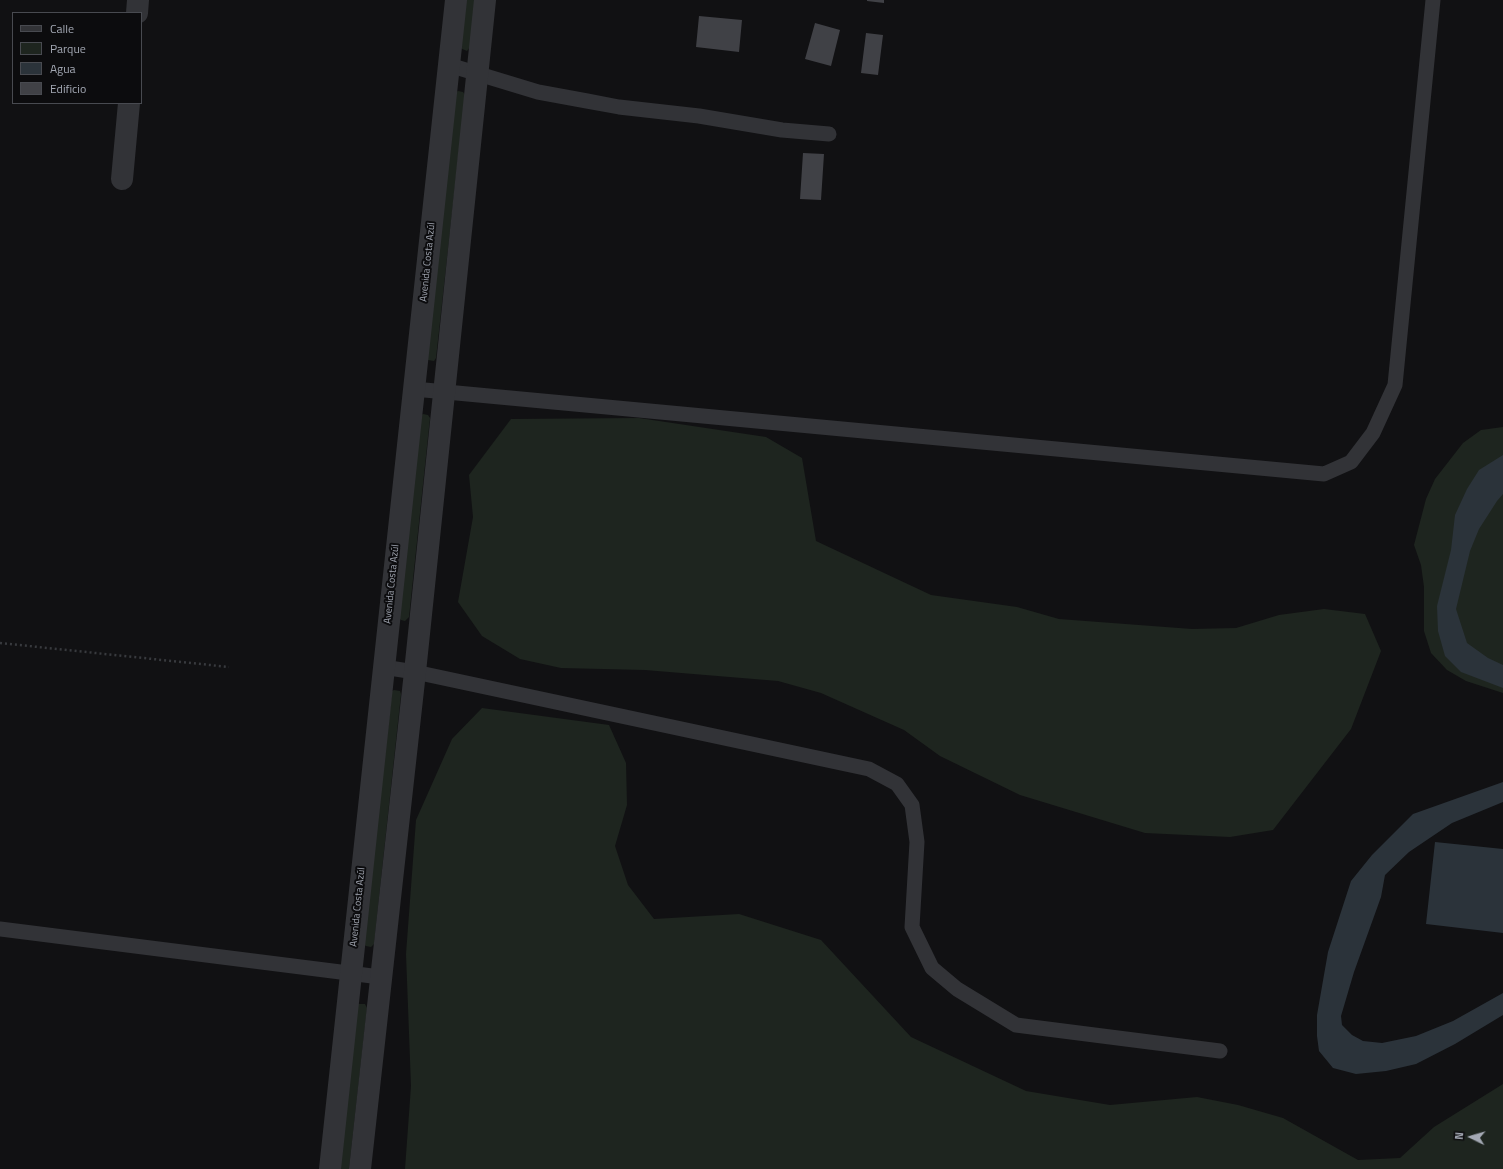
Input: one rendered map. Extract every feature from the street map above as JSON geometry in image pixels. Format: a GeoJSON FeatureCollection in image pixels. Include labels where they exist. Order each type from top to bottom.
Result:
{"type":"FeatureCollection","features":[{"type":"Feature","properties":{"kind":"street"},"geometry":{"type":"LineString","coordinates":[[137,12],[138,0]]}},
{"type":"Feature","properties":{"kind":"street","name":"Avenida Costa Azúl"},"geometry":{"type":"LineString","coordinates":[[330,1169],[456,0]]}},
{"type":"Feature","properties":{"kind":"street"},"geometry":{"type":"LineString","coordinates":[[360,1169],[380,977],[415,672],[443,391],[485,0]]}},
{"type":"Feature","properties":{"kind":"street"},"geometry":{"type":"LineString","coordinates":[[122,179],[129,104]]}},
{"type":"Feature","properties":{"kind":"lane"},"geometry":{"type":"LineString","coordinates":[[414,389],[1324,474],[1351,462],[1373,433],[1394,386],[1433,0]]}},
{"type":"Feature","properties":{"kind":"lane"},"geometry":{"type":"LineString","coordinates":[[449,65],[538,92],[600,104],[699,116],[782,130],[829,134]]}},
{"type":"Feature","properties":{"kind":"lane"},"geometry":{"type":"LineString","coordinates":[[383,667],[415,672],[869,769],[897,784],[912,805],[917,842],[912,927],[932,968],[957,989],[1016,1024],[1220,1051]]}},
{"type":"Feature","properties":{"kind":"lane"},"geometry":{"type":"LineString","coordinates":[[0,929],[380,977]]}},
{"type":"Feature","properties":{"kind":"path"},"geometry":{"type":"LineString","coordinates":[[0,643],[229,667]]}},
{"type":"Feature","properties":{"kind":"green space"},"geometry":{"type":"Polygon","coordinates":[[[465,0],[475,0],[470,47],[467,51],[460,48],[465,0]]]}},
{"type":"Feature","properties":{"kind":"green space"},"geometry":{"type":"Polygon","coordinates":[[[456,92],[463,92],[465,95],[436,358],[434,361],[427,359],[456,92]]]}},
{"type":"Feature","properties":{"kind":"green space"},"geometry":{"type":"Polygon","coordinates":[[[421,415],[428,415],[430,418],[409,617],[405,621],[399,618],[421,415]]]}},
{"type":"Feature","properties":{"kind":"green space"},"geometry":{"type":"Polygon","coordinates":[[[639,418],[766,437],[802,458],[816,541],[931,595],[1017,607],[1059,619],[1192,629],[1236,628],[1279,615],[1324,609],[1365,614],[1381,651],[1351,729],[1273,830],[1230,837],[1145,833],[1020,795],[940,756],[904,730],[821,693],[778,681],[645,670],[561,668],[520,659],[482,636],[458,602],[473,517],[469,475],[511,419],[639,418]]]}},
{"type":"Feature","properties":{"kind":"green space"},"geometry":{"type":"Polygon","coordinates":[[[1503,427],[1503,693],[1466,681],[1447,670],[1431,653],[1424,631],[1424,587],[1421,565],[1414,545],[1426,499],[1435,479],[1463,443],[1481,430],[1503,427]]]}},
{"type":"Feature","properties":{"kind":"green space"},"geometry":{"type":"Polygon","coordinates":[[[392,691],[400,691],[401,694],[374,944],[371,947],[364,945],[392,691]]]}},
{"type":"Feature","properties":{"kind":"green space"},"geometry":{"type":"Polygon","coordinates":[[[482,708],[609,725],[626,763],[627,805],[615,846],[628,885],[654,919],[739,914],[821,940],[911,1037],[1026,1091],[1110,1105],[1197,1097],[1238,1105],[1283,1118],[1358,1160],[1400,1158],[1434,1127],[1503,1084],[1503,1169],[405,1169],[411,1086],[406,954],[416,820],[452,739],[482,708]]]}},
{"type":"Feature","properties":{"kind":"green space"},"geometry":{"type":"Polygon","coordinates":[[[358,1004],[365,1004],[367,1008],[349,1169],[339,1169],[358,1004]]]}},
{"type":"Feature","properties":{"kind":"water"},"geometry":{"type":"Polygon","coordinates":[[[1503,455],[1503,494],[1479,529],[1470,551],[1456,609],[1467,643],[1488,658],[1503,665],[1503,688],[1461,672],[1445,656],[1438,631],[1437,606],[1451,550],[1455,515],[1467,489],[1479,470],[1503,455]]]}},
{"type":"Feature","properties":{"kind":"water"},"geometry":{"type":"Polygon","coordinates":[[[1503,782],[1503,802],[1452,823],[1409,852],[1385,875],[1381,897],[1354,972],[1341,1016],[1342,1025],[1352,1035],[1363,1041],[1382,1043],[1416,1036],[1453,1021],[1503,993],[1503,1015],[1455,1044],[1416,1064],[1386,1071],[1356,1074],[1333,1068],[1319,1051],[1317,1015],[1328,952],[1351,881],[1372,855],[1413,814],[1503,782]]]}},
{"type":"Feature","properties":{"kind":"water"},"geometry":{"type":"Polygon","coordinates":[[[1435,842],[1503,849],[1503,933],[1426,924],[1435,842]]]}},
{"type":"Feature","properties":{"kind":"building"},"geometry":{"type":"Polygon","coordinates":[[[884,0],[884,3],[867,1],[884,0]]]}},
{"type":"Feature","properties":{"kind":"building"},"geometry":{"type":"Polygon","coordinates":[[[699,16],[742,20],[739,52],[696,47],[699,16]]]}},
{"type":"Feature","properties":{"kind":"building"},"geometry":{"type":"Polygon","coordinates":[[[815,23],[840,30],[831,66],[805,59],[815,23]]]}},
{"type":"Feature","properties":{"kind":"building"},"geometry":{"type":"Polygon","coordinates":[[[866,33],[883,35],[878,75],[861,73],[866,33]]]}},
{"type":"Feature","properties":{"kind":"building"},"geometry":{"type":"Polygon","coordinates":[[[803,153],[824,154],[821,200],[800,199],[803,153]]]}}]}
